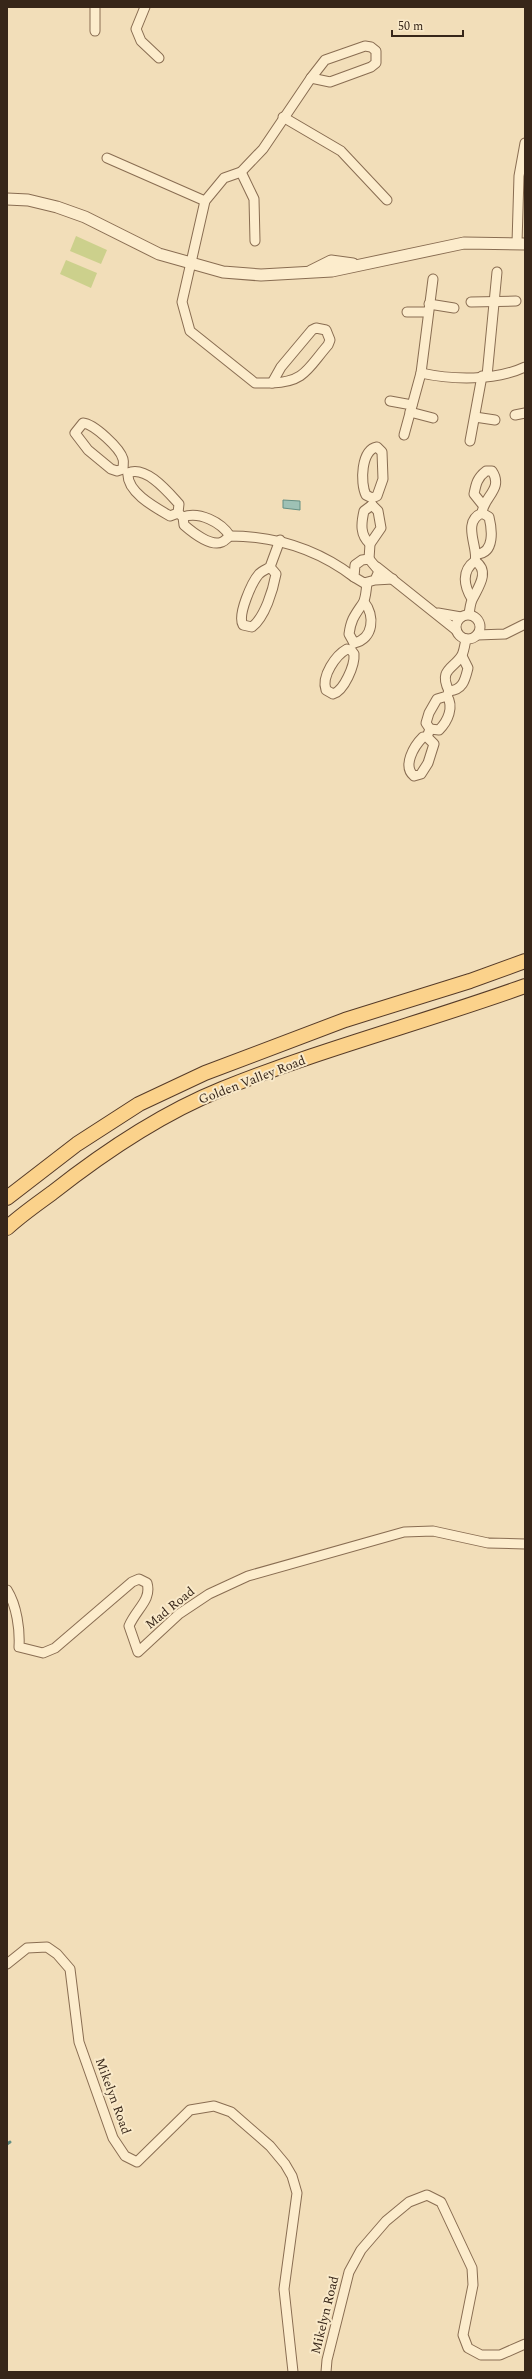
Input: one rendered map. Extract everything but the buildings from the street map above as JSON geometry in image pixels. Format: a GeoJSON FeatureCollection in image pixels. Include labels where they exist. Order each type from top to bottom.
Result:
{"type":"FeatureCollection","features":[{"type":"Feature","properties":{"kind":"main road","name":"Golden Valley Road"},"geometry":{"type":"LineString","coordinates":[[7,1198],[77,1144],[139,1104],[205,1073],[345,1020],[470,981],[525,960]]}},
{"type":"Feature","properties":{"kind":"main road","name":"Golden Valley Road"},"geometry":{"type":"LineString","coordinates":[[7,1228],[90,1163],[148,1126],[221,1090],[352,1042],[477,1004],[525,986]]}},
{"type":"Feature","properties":{"kind":"street"},"geometry":{"type":"LineString","coordinates":[[95,7],[95,31]]}},
{"type":"Feature","properties":{"kind":"street"},"geometry":{"type":"LineString","coordinates":[[145,7],[136,29],[141,41],[159,58]]}},
{"type":"Feature","properties":{"kind":"street"},"geometry":{"type":"LineString","coordinates":[[272,383],[280,367],[312,330],[316,328],[326,330],[330,340],[328,345],[300,378],[288,382],[272,383],[255,383],[190,330],[182,302],[205,201],[224,178],[241,172],[263,149],[311,78],[325,60],[364,46],[371,47],[376,51],[376,63],[372,67],[330,82],[311,78]]}},
{"type":"Feature","properties":{"kind":"street"},"geometry":{"type":"LineString","coordinates":[[284,117],[341,152],[386,200]]}},
{"type":"Feature","properties":{"kind":"street"},"geometry":{"type":"LineString","coordinates":[[7,200],[28,200],[58,207],[85,217],[159,254],[223,272],[261,275],[307,273],[331,261],[359,265],[464,243],[521,244],[522,177],[525,143]]}},
{"type":"Feature","properties":{"kind":"street"},"geometry":{"type":"LineString","coordinates":[[107,158],[205,201]]}},
{"type":"Feature","properties":{"kind":"street"},"geometry":{"type":"LineString","coordinates":[[241,172],[254,199],[255,241]]}},
{"type":"Feature","properties":{"kind":"street"},"geometry":{"type":"LineString","coordinates":[[470,441],[474,416],[484,376],[495,303],[497,272]]}},
{"type":"Feature","properties":{"kind":"street"},"geometry":{"type":"LineString","coordinates":[[404,435],[421,373],[428,308],[433,279]]}},
{"type":"Feature","properties":{"kind":"street"},"geometry":{"type":"LineString","coordinates":[[471,302],[495,303],[516,301]]}},
{"type":"Feature","properties":{"kind":"street"},"geometry":{"type":"LineString","coordinates":[[407,312],[428,308],[454,308]]}},
{"type":"Feature","properties":{"kind":"street"},"geometry":{"type":"LineString","coordinates":[[421,373],[442,378],[484,376],[512,372],[525,367]]}},
{"type":"Feature","properties":{"kind":"street"},"geometry":{"type":"LineString","coordinates":[[390,401],[433,418]]}},
{"type":"Feature","properties":{"kind":"street"},"geometry":{"type":"LineString","coordinates":[[515,415],[525,413]]}},
{"type":"Feature","properties":{"kind":"street"},"geometry":{"type":"LineString","coordinates":[[474,416],[495,420]]}},
{"type":"Feature","properties":{"kind":"street"},"geometry":{"type":"LineString","coordinates":[[230,536],[218,524],[202,517],[190,514],[180,515],[170,516],[141,497],[127,479],[125,471],[124,460],[118,450],[94,427],[83,423],[75,433],[80,440],[110,469],[117,471],[125,471],[138,472],[149,477],[179,504],[180,515],[184,525],[190,531],[215,543],[222,542],[230,536],[256,536],[280,540],[316,553],[341,566],[357,580],[371,582],[393,579]]}},
{"type":"Feature","properties":{"kind":"street"},"geometry":{"type":"LineString","coordinates":[[370,544],[364,537],[362,528],[364,512],[372,502],[377,496],[383,479],[382,452],[376,447],[371,448],[366,454],[363,484],[366,495],[372,502],[378,511],[381,528],[370,544],[369,559],[377,567],[438,613],[466,639]]}},
{"type":"Feature","properties":{"kind":"street"},"geometry":{"type":"LineString","coordinates":[[456,630],[457,624],[465,615],[478,590],[484,572],[476,557],[471,537],[472,525],[482,509],[488,517],[491,537],[488,548],[476,557],[469,566],[465,578],[472,599]]}},
{"type":"Feature","properties":{"kind":"street"},"geometry":{"type":"LineString","coordinates":[[270,567],[276,574],[269,597],[256,624],[252,627],[243,624],[240,620],[242,611],[254,581],[260,573],[270,567],[280,540]]}},
{"type":"Feature","properties":{"kind":"street"},"geometry":{"type":"LineString","coordinates":[[341,566],[355,565],[362,560],[369,559]]}},
{"type":"Feature","properties":{"kind":"street"},"geometry":{"type":"LineString","coordinates":[[354,577],[355,565]]}},
{"type":"Feature","properties":{"kind":"street"},"geometry":{"type":"LineString","coordinates":[[364,602],[372,615],[372,622],[365,637],[360,642],[353,646],[347,649],[338,656],[326,679],[326,690],[332,694],[340,689],[353,664],[354,654],[353,646],[349,634],[350,627],[354,613],[364,602],[371,582],[379,571],[377,567]]}},
{"type":"Feature","properties":{"kind":"street"},"geometry":{"type":"LineString","coordinates":[[438,613],[465,615],[477,619],[480,628],[477,635]]}},
{"type":"Feature","properties":{"kind":"street"},"geometry":{"type":"LineString","coordinates":[[479,624],[492,633]]}},
{"type":"Feature","properties":{"kind":"street"},"geometry":{"type":"LineString","coordinates":[[466,639],[477,635],[492,633],[505,634],[525,624]]}},
{"type":"Feature","properties":{"kind":"street"},"geometry":{"type":"LineString","coordinates":[[462,656],[468,668],[465,680],[461,686],[448,693],[437,699],[432,706],[426,723],[429,733],[439,730],[448,718],[450,704],[448,693],[445,682],[449,668],[462,656],[466,639]]}},
{"type":"Feature","properties":{"kind":"street","name":"Mad Road"},"geometry":{"type":"LineString","coordinates":[[7,1590],[11,1596],[20,1633],[20,1647],[43,1653],[55,1648],[132,1582],[139,1579],[147,1583],[149,1591],[146,1600],[134,1613],[129,1626],[138,1652],[179,1614],[209,1594],[248,1576],[404,1532],[433,1530],[488,1543],[525,1544]]}},
{"type":"Feature","properties":{"kind":"street","name":"Mikelyn Road"},"geometry":{"type":"LineString","coordinates":[[7,1964],[27,1948],[46,1947],[57,1954],[70,1969],[79,2042],[113,2138],[125,2156],[137,2162],[146,2155],[160,2137],[190,2110],[214,2106],[231,2112],[270,2146],[285,2164],[292,2176],[296,2193],[284,2289],[293,2372]]}},
{"type":"Feature","properties":{"kind":"street","name":"Mikelyn Road"},"geometry":{"type":"LineString","coordinates":[[326,2372],[327,2360],[349,2272],[358,2256],[386,2221],[409,2202],[427,2195],[441,2202],[472,2268],[473,2285],[463,2335],[468,2348],[481,2355],[500,2355],[525,2344]]}},
{"type":"Feature","properties":{"kind":"green space"},"geometry":{"type":"Polygon","coordinates":[[[76,236],[107,250],[101,264],[70,251],[76,236]]]}},
{"type":"Feature","properties":{"kind":"green space"},"geometry":{"type":"Polygon","coordinates":[[[66,260],[97,273],[91,288],[60,274],[66,260]]]}},
{"type":"Feature","properties":{"kind":"water"},"geometry":{"type":"Polygon","coordinates":[[[283,500],[300,501],[300,510],[283,508],[283,500]]]}}]}
